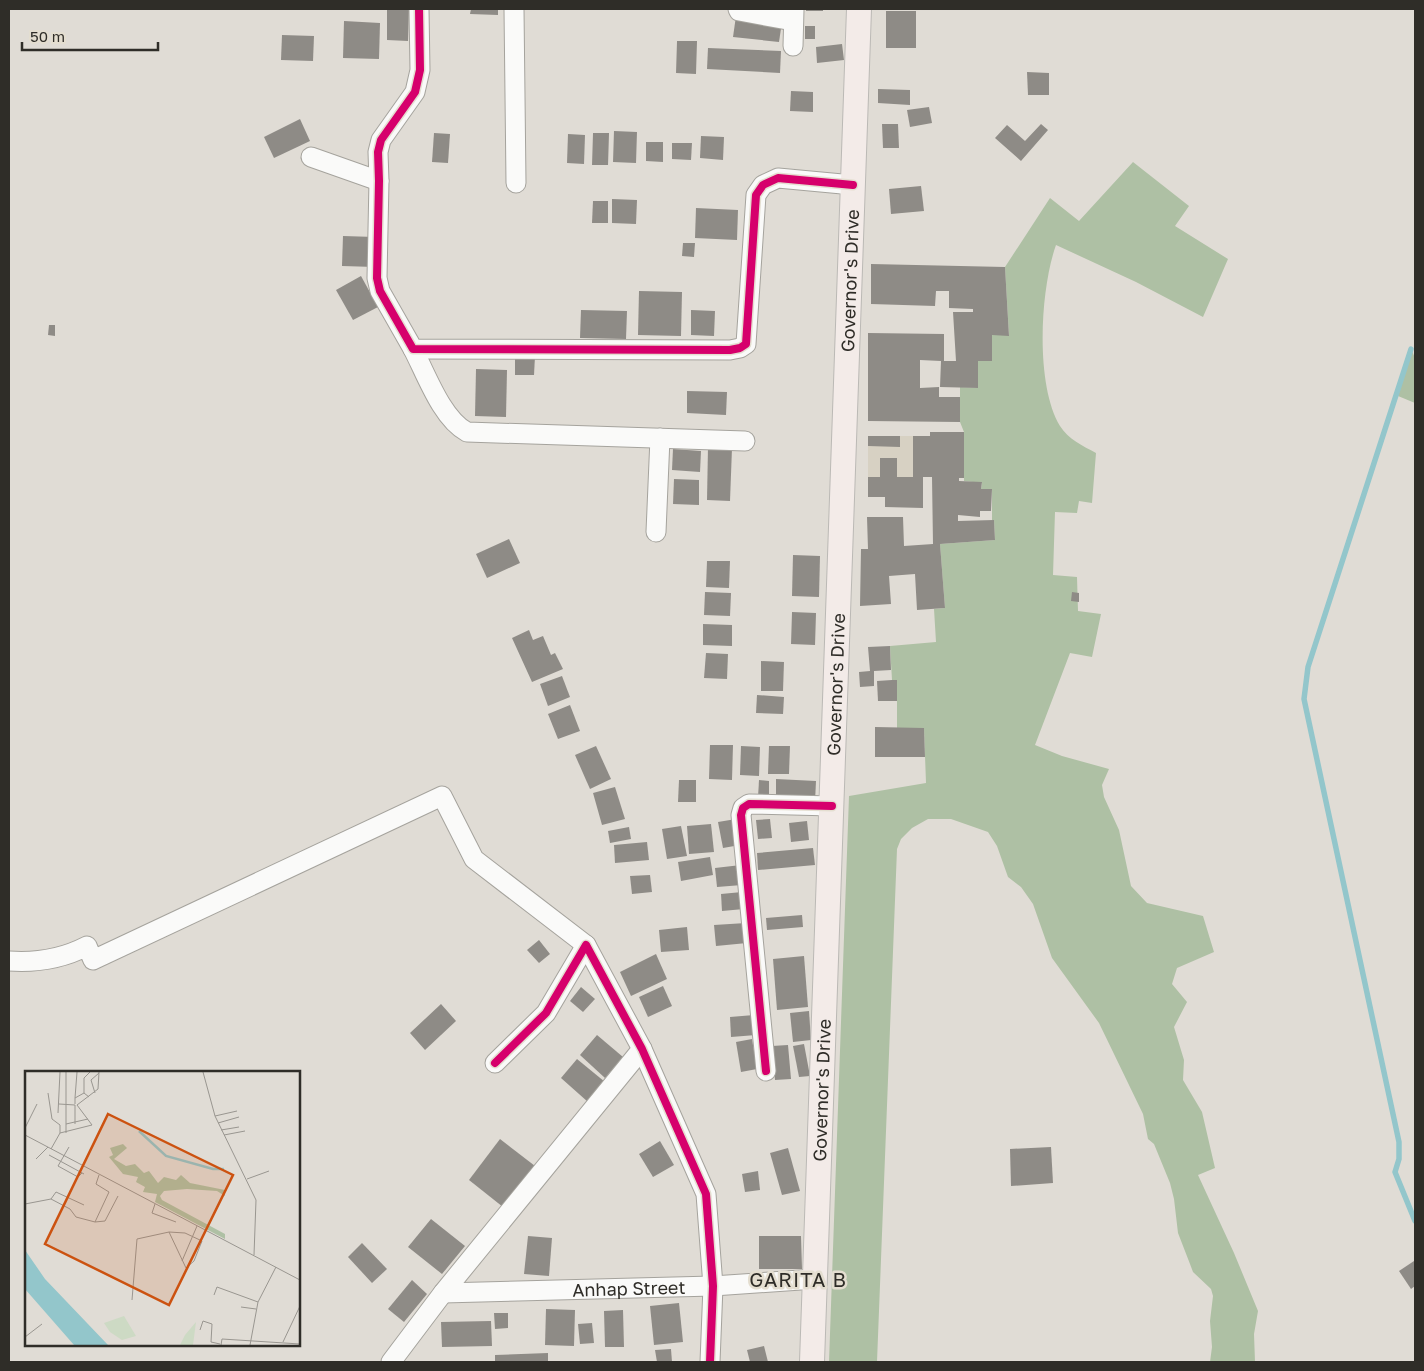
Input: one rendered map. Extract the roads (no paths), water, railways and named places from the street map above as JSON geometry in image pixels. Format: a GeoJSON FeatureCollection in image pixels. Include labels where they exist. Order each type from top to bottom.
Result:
{"type":"FeatureCollection","features":[{"type":"Feature","properties":{"kind":"main road","name":"Governor's Drive"},"geometry":{"type":"LineString","coordinates":[[812,1362],[859,9]]}},
{"type":"Feature","properties":{"kind":"street"},"geometry":{"type":"LineString","coordinates":[[419,9],[420,70],[418,80],[414,92],[381,140],[378,152],[380,181],[377,278],[380,291],[448,416],[457,426],[467,432],[745,441]]}},
{"type":"Feature","properties":{"kind":"street"},"geometry":{"type":"LineString","coordinates":[[514,9],[516,183]]}},
{"type":"Feature","properties":{"kind":"street"},"geometry":{"type":"LineString","coordinates":[[738,9],[739,11],[794,15],[792,46]]}},
{"type":"Feature","properties":{"kind":"street"},"geometry":{"type":"LineString","coordinates":[[311,157],[380,181]]}},
{"type":"Feature","properties":{"kind":"street"},"geometry":{"type":"LineString","coordinates":[[413,349],[730,350],[740,348],[746,344],[756,195],[763,184],[778,178],[853,185]]}},
{"type":"Feature","properties":{"kind":"street"},"geometry":{"type":"LineString","coordinates":[[656,532],[660,438]]}},
{"type":"Feature","properties":{"kind":"street"},"geometry":{"type":"LineString","coordinates":[[9,961],[48,960],[70,955],[87,946],[93,960],[442,796],[474,859],[586,946],[642,1049],[706,1194],[713,1286],[710,1362]]}},
{"type":"Feature","properties":{"kind":"street"},"geometry":{"type":"LineString","coordinates":[[766,1070],[741,815],[743,808],[749,804],[832,806]]}},
{"type":"Feature","properties":{"kind":"street"},"geometry":{"type":"LineString","coordinates":[[495,1063],[546,1013],[586,946]]}},
{"type":"Feature","properties":{"kind":"street"},"geometry":{"type":"LineString","coordinates":[[395,1360],[443,1292],[642,1049]]}},
{"type":"Feature","properties":{"kind":"street","name":"Anhap Street"},"geometry":{"type":"LineString","coordinates":[[443,1292],[713,1286],[815,1279]]}},
{"type":"Feature","properties":{"kind":"waterway"},"geometry":{"type":"LineString","coordinates":[[1411,349],[1308,667],[1304,699],[1399,1142],[1399,1159],[1395,1172],[1415,1221]]}},
{"type":"Feature","properties":{"kind":"district","name":"GARITA B"},"geometry":{"type":"Point","coordinates":[798,1279]}}]}
